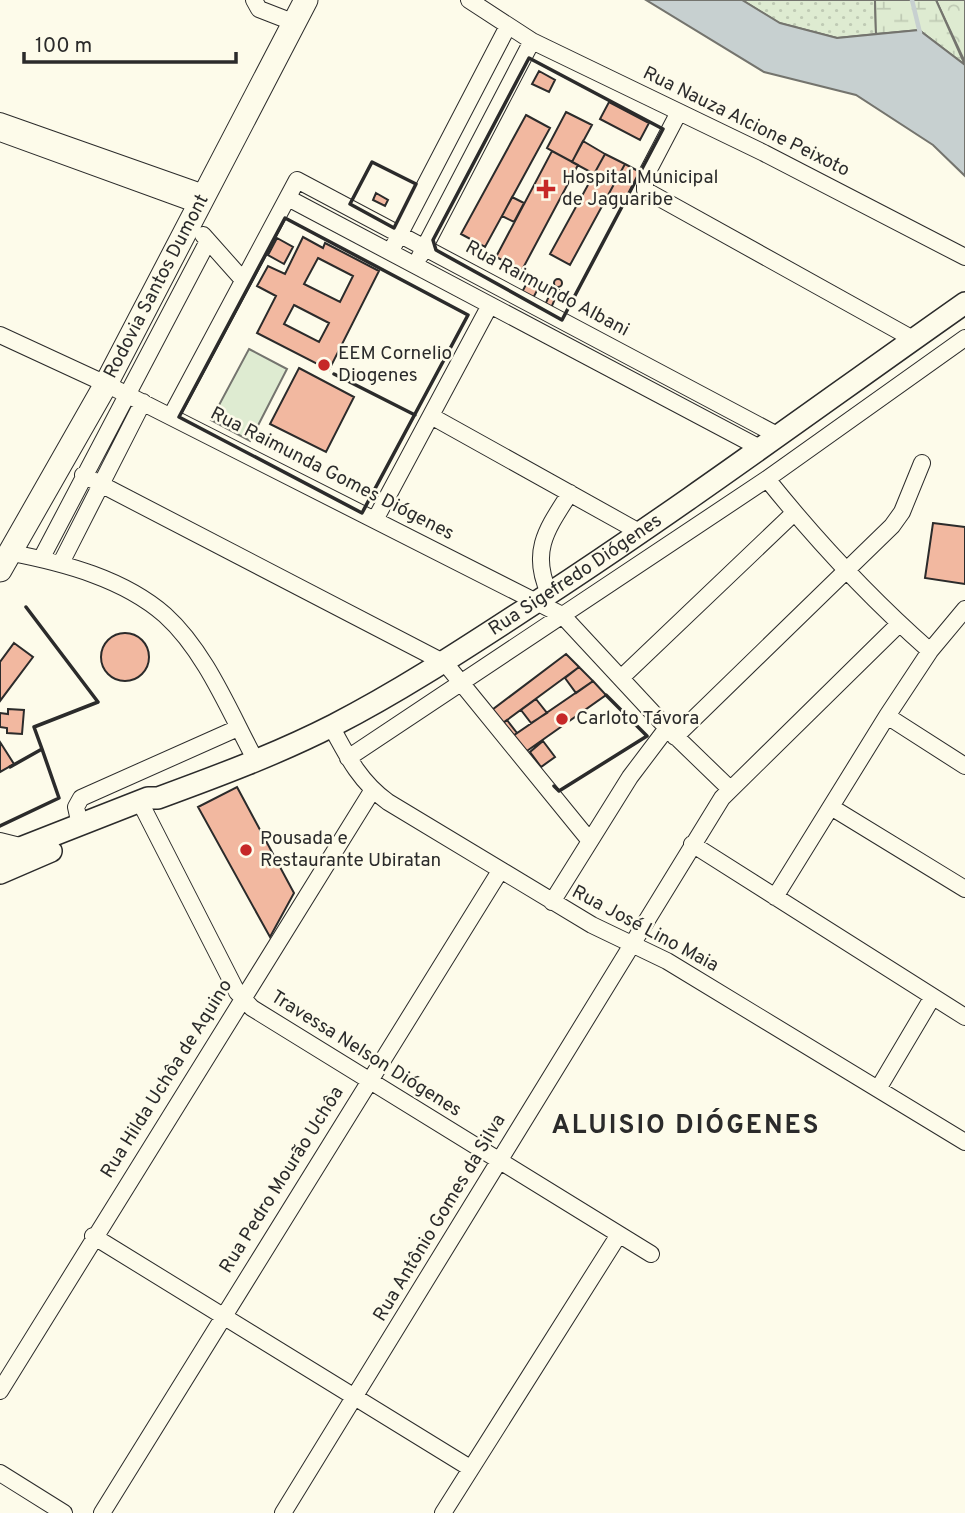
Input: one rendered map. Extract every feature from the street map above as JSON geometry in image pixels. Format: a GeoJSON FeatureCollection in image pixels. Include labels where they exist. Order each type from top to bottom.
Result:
{"type":"FeatureCollection","features":[{"type":"Feature","properties":{"kind":"highway","name":"Rodovia Santos Dumont"},"geometry":{"type":"LineString","coordinates":[[6,561],[116,388],[200,208],[306,0]]}},
{"type":"Feature","properties":{"kind":"main road","name":"Rua Sigefredo Diógenes"},"geometry":{"type":"LineString","coordinates":[[147,803],[256,761],[331,726],[445,663],[641,533],[965,303]]}},
{"type":"Feature","properties":{"kind":"main road"},"geometry":{"type":"LineString","coordinates":[[0,856],[147,803]]}},
{"type":"Feature","properties":{"kind":"main road"},"geometry":{"type":"LineString","coordinates":[[0,873],[147,803]]}},
{"type":"Feature","properties":{"kind":"street"},"geometry":{"type":"LineString","coordinates":[[254,0],[259,9],[295,23]]}},
{"type":"Feature","properties":{"kind":"street","name":"Rua Nauza Alcione Peixoto"},"geometry":{"type":"LineString","coordinates":[[477,2],[531,41],[679,112],[965,257]]}},
{"type":"Feature","properties":{"kind":"street"},"geometry":{"type":"LineString","coordinates":[[390,253],[508,26]]}},
{"type":"Feature","properties":{"kind":"street"},"geometry":{"type":"LineString","coordinates":[[415,266],[531,41]]}},
{"type":"Feature","properties":{"kind":"street"},"geometry":{"type":"LineString","coordinates":[[470,101],[494,114]]}},
{"type":"Feature","properties":{"kind":"street"},"geometry":{"type":"LineString","coordinates":[[679,112],[645,177],[645,190],[913,339]]}},
{"type":"Feature","properties":{"kind":"street"},"geometry":{"type":"LineString","coordinates":[[0,121],[200,208]]}},
{"type":"Feature","properties":{"kind":"street"},"geometry":{"type":"LineString","coordinates":[[0,133],[200,208]]}},
{"type":"Feature","properties":{"kind":"street","name":"Rua Raimundo Albani"},"geometry":{"type":"LineString","coordinates":[[288,198],[297,180],[708,399],[769,441]]}},
{"type":"Feature","properties":{"kind":"street"},"geometry":{"type":"LineString","coordinates":[[424,188],[449,201]]}},
{"type":"Feature","properties":{"kind":"street"},"geometry":{"type":"LineString","coordinates":[[171,416],[288,198],[697,414],[769,441]]}},
{"type":"Feature","properties":{"kind":"street"},"geometry":{"type":"LineString","coordinates":[[200,208],[208,241],[243,280]]}},
{"type":"Feature","properties":{"kind":"street"},"geometry":{"type":"LineString","coordinates":[[41,559],[83,475],[116,388],[208,241]]}},
{"type":"Feature","properties":{"kind":"street"},"geometry":{"type":"LineString","coordinates":[[375,520],[490,305]]}},
{"type":"Feature","properties":{"kind":"street"},"geometry":{"type":"LineString","coordinates":[[563,344],[572,327]]}},
{"type":"Feature","properties":{"kind":"street","name":"Rua Raimunda Gomes Diógenes"},"geometry":{"type":"LineString","coordinates":[[0,335],[116,388],[375,520],[544,597],[622,677],[671,733],[729,788]]}},
{"type":"Feature","properties":{"kind":"street"},"geometry":{"type":"LineString","coordinates":[[348,758],[767,479],[965,338]]}},
{"type":"Feature","properties":{"kind":"street"},"geometry":{"type":"LineString","coordinates":[[697,414],[708,399]]}},
{"type":"Feature","properties":{"kind":"street"},"geometry":{"type":"LineString","coordinates":[[61,563],[143,402]]}},
{"type":"Feature","properties":{"kind":"street"},"geometry":{"type":"LineString","coordinates":[[431,416],[641,533]]}},
{"type":"Feature","properties":{"kind":"street"},"geometry":{"type":"LineString","coordinates":[[552,902],[630,777],[671,733],[847,570],[902,512],[922,463]]}},
{"type":"Feature","properties":{"kind":"street"},"geometry":{"type":"LineString","coordinates":[[83,475],[445,663],[590,841]]}},
{"type":"Feature","properties":{"kind":"street"},"geometry":{"type":"LineString","coordinates":[[767,479],[794,513],[847,570],[899,624],[930,651]]}},
{"type":"Feature","properties":{"kind":"street"},"geometry":{"type":"LineString","coordinates":[[544,597],[540,567],[543,538],[570,493]]}},
{"type":"Feature","properties":{"kind":"street"},"geometry":{"type":"LineString","coordinates":[[622,677],[794,513]]}},
{"type":"Feature","properties":{"kind":"street"},"geometry":{"type":"LineString","coordinates":[[6,561],[41,559],[61,563],[122,588],[164,614],[202,663],[256,761]]}},
{"type":"Feature","properties":{"kind":"street"},"geometry":{"type":"LineString","coordinates":[[775,897],[930,651],[965,610]]}},
{"type":"Feature","properties":{"kind":"street","name":"Rua Antônio Gomes da Silva"},"geometry":{"type":"LineString","coordinates":[[283,1513],[633,945],[692,844],[729,788],[899,624]]}},
{"type":"Feature","properties":{"kind":"street"},"geometry":{"type":"LineString","coordinates":[[887,716],[965,766]]}},
{"type":"Feature","properties":{"kind":"street","name":"Rua José Lino Maia"},"geometry":{"type":"LineString","coordinates":[[331,726],[348,758],[372,791],[552,902],[667,961],[965,1142]]}},
{"type":"Feature","properties":{"kind":"street"},"geometry":{"type":"LineString","coordinates":[[80,825],[76,807],[81,798],[238,728]]}},
{"type":"Feature","properties":{"kind":"street","name":"Rua Hilda Uchôa de Aquino"},"geometry":{"type":"LineString","coordinates":[[0,1391],[93,1236],[372,791]]}},
{"type":"Feature","properties":{"kind":"street","name":"Travessa Nelson Diógenes"},"geometry":{"type":"LineString","coordinates":[[147,803],[243,999],[261,1015],[368,1083],[500,1160],[650,1254]]}},
{"type":"Feature","properties":{"kind":"street"},"geometry":{"type":"LineString","coordinates":[[831,807],[965,889]]}},
{"type":"Feature","properties":{"kind":"street"},"geometry":{"type":"LineString","coordinates":[[0,841],[24,847]]}},
{"type":"Feature","properties":{"kind":"street"},"geometry":{"type":"LineString","coordinates":[[692,844],[965,1017]]}},
{"type":"Feature","properties":{"kind":"street","name":"Rua Pedro Mourão Uchôa"},"geometry":{"type":"LineString","coordinates":[[102,1513],[222,1315],[500,871]]}},
{"type":"Feature","properties":{"kind":"street"},"geometry":{"type":"LineString","coordinates":[[878,1089],[932,998]]}},
{"type":"Feature","properties":{"kind":"street"},"geometry":{"type":"LineString","coordinates":[[93,1236],[470,1468]]}},
{"type":"Feature","properties":{"kind":"street"},"geometry":{"type":"LineString","coordinates":[[443,1513],[618,1236]]}},
{"type":"Feature","properties":{"kind":"street"},"geometry":{"type":"LineString","coordinates":[[0,1473],[64,1513]]}},
{"type":"Feature","properties":{"kind":"green space"},"geometry":{"type":"Polygon","coordinates":[[[742,0],[875,0],[876,34],[837,38],[779,23],[742,0]]]}},
{"type":"Feature","properties":{"kind":"green space"},"geometry":{"type":"Polygon","coordinates":[[[875,0],[936,0],[965,65],[919,30],[876,34],[875,0]]]}},
{"type":"Feature","properties":{"kind":"green space"},"geometry":{"type":"Polygon","coordinates":[[[936,0],[965,0],[965,62],[936,0]]]}},
{"type":"Feature","properties":{"kind":"green space"},"geometry":{"type":"Polygon","coordinates":[[[249,349],[287,369],[250,441],[211,420],[249,349]]]}},
{"type":"Feature","properties":{"kind":"shaded area"},"geometry":{"type":"Polygon","coordinates":[[[646,0],[742,0],[780,23],[837,38],[919,30],[965,65],[965,176],[933,145],[856,95],[764,72],[646,0]]]}},
{"type":"Feature","properties":{"kind":"building"},"geometry":{"type":"Polygon","coordinates":[[[539,71],[555,80],[549,92],[532,84],[539,71]]]}},
{"type":"Feature","properties":{"kind":"building"},"geometry":{"type":"Polygon","coordinates":[[[609,102],[649,123],[640,140],[600,119],[609,102]]]}},
{"type":"Feature","properties":{"kind":"building"},"geometry":{"type":"Polygon","coordinates":[[[566,112],[592,125],[572,162],[547,148],[566,112]]]}},
{"type":"Feature","properties":{"kind":"building"},"geometry":{"type":"Polygon","coordinates":[[[526,115],[550,128],[485,247],[461,234],[526,115]]]}},
{"type":"Feature","properties":{"kind":"building"},"geometry":{"type":"Polygon","coordinates":[[[583,141],[605,154],[594,174],[572,162],[583,141]]]}},
{"type":"Feature","properties":{"kind":"building"},"geometry":{"type":"Polygon","coordinates":[[[552,151],[578,165],[522,270],[496,257],[552,151]]]}},
{"type":"Feature","properties":{"kind":"building"},"geometry":{"type":"Polygon","coordinates":[[[605,154],[625,164],[570,265],[550,254],[605,154]]]}},
{"type":"Feature","properties":{"kind":"building"},"geometry":{"type":"Polygon","coordinates":[[[625,164],[640,172],[623,205],[607,197],[625,164]]]}},
{"type":"Feature","properties":{"kind":"building"},"geometry":{"type":"Polygon","coordinates":[[[376,193],[388,200],[385,206],[373,200],[376,193]]]}},
{"type":"Feature","properties":{"kind":"building"},"geometry":{"type":"Polygon","coordinates":[[[512,197],[524,203],[514,222],[502,216],[512,197]]]}},
{"type":"Feature","properties":{"kind":"building"},"geometry":{"type":"Polygon","coordinates":[[[303,237],[323,248],[325,243],[379,271],[329,370],[257,333],[276,296],[257,286],[268,266],[285,274],[303,237]],[[318,258],[304,284],[340,302],[353,276],[318,258]],[[294,305],[284,324],[319,342],[329,323],[294,305]]]}},
{"type":"Feature","properties":{"kind":"building"},"geometry":{"type":"Polygon","coordinates":[[[277,238],[293,247],[284,264],[268,255],[277,238]]]}},
{"type":"Feature","properties":{"kind":"building"},"geometry":{"type":"Polygon","coordinates":[[[529,279],[540,285],[532,300],[521,294],[529,279]]]}},
{"type":"Feature","properties":{"kind":"building"},"geometry":{"type":"Polygon","coordinates":[[[558,279],[562,283],[558,287],[554,283],[558,279]]]}},
{"type":"Feature","properties":{"kind":"building"},"geometry":{"type":"Polygon","coordinates":[[[553,287],[559,290],[551,308],[545,305],[553,287]]]}},
{"type":"Feature","properties":{"kind":"building"},"geometry":{"type":"Polygon","coordinates":[[[299,368],[354,397],[326,452],[270,424],[299,368]]]}},
{"type":"Feature","properties":{"kind":"building"},"geometry":{"type":"Polygon","coordinates":[[[933,523],[965,527],[965,584],[925,578],[933,523]]]}},
{"type":"Feature","properties":{"kind":"building"},"geometry":{"type":"Polygon","coordinates":[[[125,633],[142,640],[149,657],[142,674],[125,681],[108,674],[101,657],[108,640],[125,633]]]}},
{"type":"Feature","properties":{"kind":"building"},"geometry":{"type":"Polygon","coordinates":[[[14,643],[33,657],[0,701],[0,662],[14,643]]]}},
{"type":"Feature","properties":{"kind":"building"},"geometry":{"type":"Polygon","coordinates":[[[566,654],[579,667],[499,726],[488,713],[566,654]]]}},
{"type":"Feature","properties":{"kind":"building"},"geometry":{"type":"Polygon","coordinates":[[[579,667],[593,681],[576,693],[565,678],[579,667]]]}},
{"type":"Feature","properties":{"kind":"building"},"geometry":{"type":"Polygon","coordinates":[[[593,681],[606,695],[524,753],[510,738],[593,681]]]}},
{"type":"Feature","properties":{"kind":"building"},"geometry":{"type":"Polygon","coordinates":[[[536,699],[547,713],[531,723],[521,710],[536,699]]]}},
{"type":"Feature","properties":{"kind":"building"},"geometry":{"type":"Polygon","coordinates":[[[8,709],[24,710],[22,734],[7,733],[7,728],[0,727],[0,713],[8,714],[8,709]]]}},
{"type":"Feature","properties":{"kind":"building"},"geometry":{"type":"Polygon","coordinates":[[[507,720],[517,733],[510,738],[499,726],[507,720]]]}},
{"type":"Feature","properties":{"kind":"building"},"geometry":{"type":"Polygon","coordinates":[[[543,741],[555,757],[541,767],[530,752],[543,741]]]}},
{"type":"Feature","properties":{"kind":"building"},"geometry":{"type":"Polygon","coordinates":[[[0,742],[14,764],[0,772],[0,742]]]}},
{"type":"Feature","properties":{"kind":"building","name":"Pousada e Restaurante Ubiratan"},"geometry":{"type":"Polygon","coordinates":[[[237,787],[294,893],[270,937],[198,807],[237,787]]]}},
{"type":"Feature","properties":{"kind":"waterway"},"geometry":{"type":"LineString","coordinates":[[912,0],[920,33]]}},
{"type":"Feature","properties":{"kind":"wall"},"geometry":{"type":"LineString","coordinates":[[529,58],[663,129],[562,320],[436,250],[433,240],[529,58]]}},
{"type":"Feature","properties":{"kind":"wall"},"geometry":{"type":"LineString","coordinates":[[372,162],[416,184],[394,228],[350,204],[372,162]]}},
{"type":"Feature","properties":{"kind":"wall"},"geometry":{"type":"LineString","coordinates":[[285,218],[468,315],[362,513],[179,417],[285,218]]}},
{"type":"Feature","properties":{"kind":"wall"},"geometry":{"type":"LineString","coordinates":[[334,374],[415,415]]}},
{"type":"Feature","properties":{"kind":"wall"},"geometry":{"type":"LineString","coordinates":[[26,607],[98,702],[34,727],[42,749]]}},
{"type":"Feature","properties":{"kind":"wall"},"geometry":{"type":"LineString","coordinates":[[554,786],[559,791],[647,736],[606,695]]}},
{"type":"Feature","properties":{"kind":"wall"},"geometry":{"type":"LineString","coordinates":[[0,826],[59,798],[42,749],[10,767]]}},
{"type":"Feature","properties":{"kind":"place","name":"Hospital Municipal de Jaguaribe"},"geometry":{"type":"Point","coordinates":[546,189]}},
{"type":"Feature","properties":{"kind":"place","name":"EEM Cornelio Diogenes"},"geometry":{"type":"Point","coordinates":[324,365]}},
{"type":"Feature","properties":{"kind":"place","name":"Carloto Távora"},"geometry":{"type":"Point","coordinates":[562,719]}},
{"type":"Feature","properties":{"kind":"place","name":"Pousada e Restaurante Ubiratan"},"geometry":{"type":"Point","coordinates":[246,850]}},
{"type":"Feature","properties":{"kind":"district","name":"ALUISIO DIÓGENES"},"geometry":{"type":"Point","coordinates":[686,1126]}}]}
